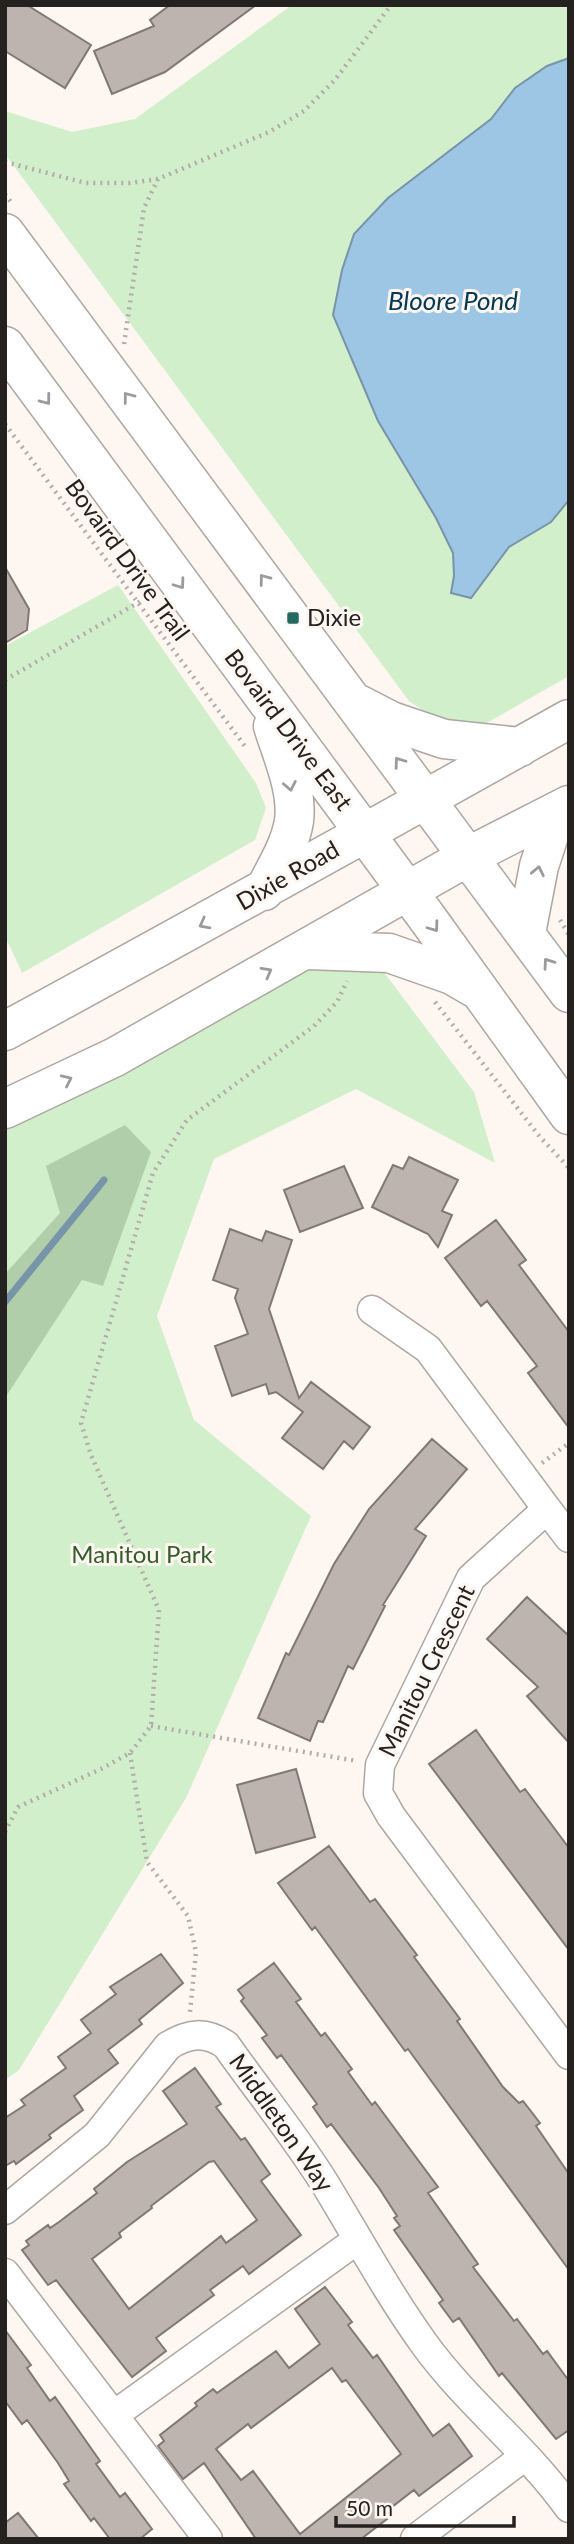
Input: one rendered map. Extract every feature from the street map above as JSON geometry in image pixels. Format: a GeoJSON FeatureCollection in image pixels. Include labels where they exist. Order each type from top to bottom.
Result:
{"type":"FeatureCollection","features":[{"type":"Feature","properties":{"kind":"main road"},"geometry":{"type":"LineString","coordinates":[[5,233],[469,856],[544,929]]}},
{"type":"Feature","properties":{"kind":"main road","name":"Bovaird Drive East"},"geometry":{"type":"LineString","coordinates":[[5,346],[569,1115]]}},
{"type":"Feature","properties":{"kind":"main road"},"geometry":{"type":"LineString","coordinates":[[264,698],[291,786],[294,820],[288,843],[264,891]]}},
{"type":"Feature","properties":{"kind":"main road"},"geometry":{"type":"LineString","coordinates":[[355,702],[391,721],[444,738],[520,747]]}},
{"type":"Feature","properties":{"kind":"main road","name":"Dixie Road"},"geometry":{"type":"LineString","coordinates":[[5,1031],[264,891],[569,719]]}},
{"type":"Feature","properties":{"kind":"main road"},"geometry":{"type":"LineString","coordinates":[[5,1108],[115,1058],[469,856],[563,808]]}},
{"type":"Feature","properties":{"kind":"main road"},"geometry":{"type":"LineString","coordinates":[[563,808],[539,866],[544,929],[569,993]]}},
{"type":"Feature","properties":{"kind":"main road"},"geometry":{"type":"LineString","coordinates":[[306,950],[389,953],[452,975],[479,990]]}},
{"type":"Feature","properties":{"kind":"street"},"geometry":{"type":"LineString","coordinates":[[372,1310],[428,1349],[569,1538]]}},
{"type":"Feature","properties":{"kind":"street","name":"Manitou Crescent"},"geometry":{"type":"LineString","coordinates":[[547,1509],[471,1578],[380,1765],[377,1793],[391,1816],[569,2054]]}},
{"type":"Feature","properties":{"kind":"street"},"geometry":{"type":"LineString","coordinates":[[5,2210],[97,2135],[168,2046],[184,2036],[197,2034]]}},
{"type":"Feature","properties":{"kind":"street","name":"Middleton Way"},"geometry":{"type":"LineString","coordinates":[[197,2034],[214,2037],[226,2045],[326,2186],[357,2240],[425,2345],[465,2394],[525,2456],[569,2508]]}},
{"type":"Feature","properties":{"kind":"street"},"geometry":{"type":"LineString","coordinates":[[114,2415],[357,2240]]}},
{"type":"Feature","properties":{"kind":"street"},"geometry":{"type":"LineString","coordinates":[[5,2273],[208,2539]]}},
{"type":"Feature","properties":{"kind":"street"},"geometry":{"type":"LineString","coordinates":[[415,2539],[525,2456]]}},
{"type":"Feature","properties":{"kind":"path"},"geometry":{"type":"LineString","coordinates":[[5,162],[86,183],[130,183],[158,178],[269,132],[304,111],[335,80],[391,5]]}},
{"type":"Feature","properties":{"kind":"path"},"geometry":{"type":"LineString","coordinates":[[123,348],[144,208],[158,178]]}},
{"type":"Feature","properties":{"kind":"path","name":"Bovaird Drive Trail"},"geometry":{"type":"LineString","coordinates":[[5,424],[252,756]]}},
{"type":"Feature","properties":{"kind":"path"},"geometry":{"type":"LineString","coordinates":[[5,680],[177,580]]}},
{"type":"Feature","properties":{"kind":"path"},"geometry":{"type":"LineString","coordinates":[[544,929],[569,921]]}},
{"type":"Feature","properties":{"kind":"path"},"geometry":{"type":"LineString","coordinates":[[5,1832],[18,1807],[130,1753],[151,1726],[159,1609],[91,1455],[82,1423],[153,1172],[187,1120],[314,1026],[337,1002],[348,977]]}},
{"type":"Feature","properties":{"kind":"path"},"geometry":{"type":"LineString","coordinates":[[434,1001],[540,1137],[569,1168]]}},
{"type":"Feature","properties":{"kind":"path"},"geometry":{"type":"LineString","coordinates":[[525,1477],[569,1443]]}},
{"type":"Feature","properties":{"kind":"path"},"geometry":{"type":"LineString","coordinates":[[151,1726],[380,1765]]}},
{"type":"Feature","properties":{"kind":"path"},"geometry":{"type":"LineString","coordinates":[[130,1753],[147,1863],[188,1916],[196,1952],[190,2012],[197,2034]]}},
{"type":"Feature","properties":{"kind":"green space"},"geometry":{"type":"Polygon","coordinates":[[[292,5],[569,5],[569,676],[457,740],[454,731],[409,701],[5,154],[5,111],[72,132],[135,119],[292,5]]]}},
{"type":"Feature","properties":{"kind":"green space"},"geometry":{"type":"Polygon","coordinates":[[[118,585],[256,783],[266,808],[255,840],[22,973],[5,936],[5,646],[118,585]]]}},
{"type":"Feature","properties":{"kind":"green space","name":"Manitou Park"},"geometry":{"type":"Polygon","coordinates":[[[359,939],[474,1092],[495,1163],[356,1089],[214,1159],[157,1316],[194,1420],[311,1516],[186,1798],[19,2070],[5,2080],[5,1130],[359,939]]]}},
{"type":"Feature","properties":{"kind":"green space"},"geometry":{"type":"Polygon","coordinates":[[[125,1125],[151,1152],[103,1286],[82,1280],[5,1398],[5,1274],[60,1213],[46,1166],[125,1125]]]}},
{"type":"Feature","properties":{"kind":"water","name":"Bloore Pond"},"geometry":{"type":"Polygon","coordinates":[[[569,58],[569,500],[551,522],[509,547],[471,598],[451,593],[454,576],[453,553],[436,518],[378,421],[333,315],[342,270],[354,234],[388,198],[491,119],[515,88],[547,66],[569,58]]]}},
{"type":"Feature","properties":{"kind":"building"},"geometry":{"type":"Polygon","coordinates":[[[5,5],[27,5],[91,45],[65,88],[5,51],[5,5]]]}},
{"type":"Feature","properties":{"kind":"building"},"geometry":{"type":"Polygon","coordinates":[[[170,5],[256,5],[165,72],[112,94],[94,51],[154,26],[150,20],[170,5]]]}},
{"type":"Feature","properties":{"kind":"building"},"geometry":{"type":"Polygon","coordinates":[[[5,567],[29,609],[27,630],[5,643],[5,567]]]}},
{"type":"Feature","properties":{"kind":"building"},"geometry":{"type":"Polygon","coordinates":[[[409,1157],[458,1180],[442,1211],[452,1215],[438,1247],[428,1234],[372,1207],[393,1165],[403,1169],[409,1157]]]}},
{"type":"Feature","properties":{"kind":"building"},"geometry":{"type":"Polygon","coordinates":[[[344,1166],[363,1208],[300,1232],[284,1190],[344,1166]]]}},
{"type":"Feature","properties":{"kind":"building"},"geometry":{"type":"Polygon","coordinates":[[[496,1220],[526,1260],[519,1265],[569,1332],[569,1428],[528,1373],[537,1366],[487,1301],[481,1306],[445,1258],[496,1220]]]}},
{"type":"Feature","properties":{"kind":"building"},"geometry":{"type":"Polygon","coordinates":[[[230,1229],[262,1241],[266,1231],[292,1240],[269,1309],[299,1398],[311,1382],[370,1427],[353,1449],[344,1441],[323,1469],[282,1438],[303,1412],[276,1392],[269,1394],[266,1384],[232,1396],[215,1346],[248,1334],[235,1298],[238,1289],[213,1280],[230,1229]]]}},
{"type":"Feature","properties":{"kind":"building"},"geometry":{"type":"Polygon","coordinates":[[[432,1439],[467,1469],[415,1529],[426,1536],[383,1605],[385,1606],[353,1669],[348,1666],[323,1722],[318,1721],[310,1741],[258,1718],[286,1653],[289,1655],[334,1564],[369,1509],[432,1439]]]}},
{"type":"Feature","properties":{"kind":"building"},"geometry":{"type":"Polygon","coordinates":[[[527,1597],[569,1636],[569,1743],[527,1696],[538,1687],[487,1639],[527,1597]]]}},
{"type":"Feature","properties":{"kind":"building"},"geometry":{"type":"Polygon","coordinates":[[[476,1730],[520,1792],[525,1789],[569,1848],[569,1950],[429,1764],[476,1730]]]}},
{"type":"Feature","properties":{"kind":"building"},"geometry":{"type":"Polygon","coordinates":[[[296,1769],[315,1837],[256,1853],[237,1785],[296,1769]]]}},
{"type":"Feature","properties":{"kind":"building"},"geometry":{"type":"Polygon","coordinates":[[[329,1846],[370,1902],[375,1899],[417,1955],[414,1957],[460,2019],[457,2021],[503,2087],[519,2103],[523,2101],[540,2123],[536,2126],[569,2174],[569,2270],[408,2049],[405,2051],[315,1927],[312,1930],[278,1883],[329,1846]]]}},
{"type":"Feature","properties":{"kind":"building"},"geometry":{"type":"Polygon","coordinates":[[[161,1954],[183,1983],[139,2020],[142,2024],[108,2050],[118,2063],[74,2096],[83,2110],[16,2164],[14,2161],[5,2166],[5,2118],[25,2105],[21,2100],[66,2068],[58,2057],[91,2033],[81,2020],[116,1994],[110,1987],[161,1954]]]}},
{"type":"Feature","properties":{"kind":"building"},"geometry":{"type":"Polygon","coordinates":[[[274,1963],[301,1999],[296,2002],[321,2036],[325,2033],[352,2069],[348,2072],[372,2105],[375,2102],[438,2187],[428,2193],[478,2264],[473,2267],[514,2321],[517,2319],[543,2354],[547,2351],[569,2381],[569,2430],[556,2439],[502,2373],[499,2376],[459,2318],[453,2322],[439,2303],[443,2300],[394,2230],[400,2226],[394,2218],[397,2216],[379,2188],[331,2124],[327,2127],[313,2107],[317,2104],[281,2055],[277,2058],[262,2038],[267,2035],[241,2001],[244,1998],[238,1990],[274,1963]]]}},
{"type":"Feature","properties":{"kind":"building"},"geometry":{"type":"Polygon","coordinates":[[[195,2068],[221,2104],[216,2107],[241,2140],[245,2138],[270,2174],[261,2181],[301,2235],[249,2274],[243,2266],[210,2290],[214,2295],[156,2338],[166,2351],[132,2377],[56,2280],[48,2285],[22,2250],[29,2245],[26,2241],[48,2225],[50,2228],[59,2222],[97,2193],[94,2189],[127,2162],[187,2124],[163,2091],[195,2068]],[[214,2161],[209,2162],[151,2206],[152,2208],[119,2233],[121,2237],[92,2259],[129,2309],[221,2236],[226,2243],[257,2220],[214,2161]]]}},
{"type":"Feature","properties":{"kind":"building"},"geometry":{"type":"Polygon","coordinates":[[[325,2287],[352,2322],[348,2325],[373,2358],[377,2355],[433,2436],[449,2424],[472,2456],[419,2496],[414,2490],[383,2514],[387,2519],[361,2539],[256,2539],[204,2463],[183,2479],[158,2446],[164,2441],[160,2435],[197,2406],[195,2403],[213,2389],[217,2393],[276,2351],[289,2368],[320,2344],[295,2309],[325,2287]],[[332,2368],[251,2428],[248,2424],[216,2449],[241,2480],[253,2471],[300,2534],[401,2454],[346,2380],[342,2382],[332,2368]]]}},
{"type":"Feature","properties":{"kind":"building"},"geometry":{"type":"Polygon","coordinates":[[[5,2330],[31,2365],[27,2368],[50,2401],[55,2397],[100,2461],[96,2464],[120,2497],[125,2493],[152,2529],[140,2539],[110,2539],[94,2518],[91,2521],[64,2484],[69,2481],[58,2463],[27,2420],[22,2424],[5,2401],[5,2330]]]}},
{"type":"Feature","properties":{"kind":"building"},"geometry":{"type":"Polygon","coordinates":[[[18,2513],[39,2539],[5,2539],[5,2523],[18,2513]]]}},
{"type":"Feature","properties":{"kind":"waterway"},"geometry":{"type":"LineString","coordinates":[[5,1302],[104,1180]]}},
{"type":"Feature","properties":{"kind":"place","name":"Dixie"},"geometry":{"type":"Point","coordinates":[293,618]}}]}
